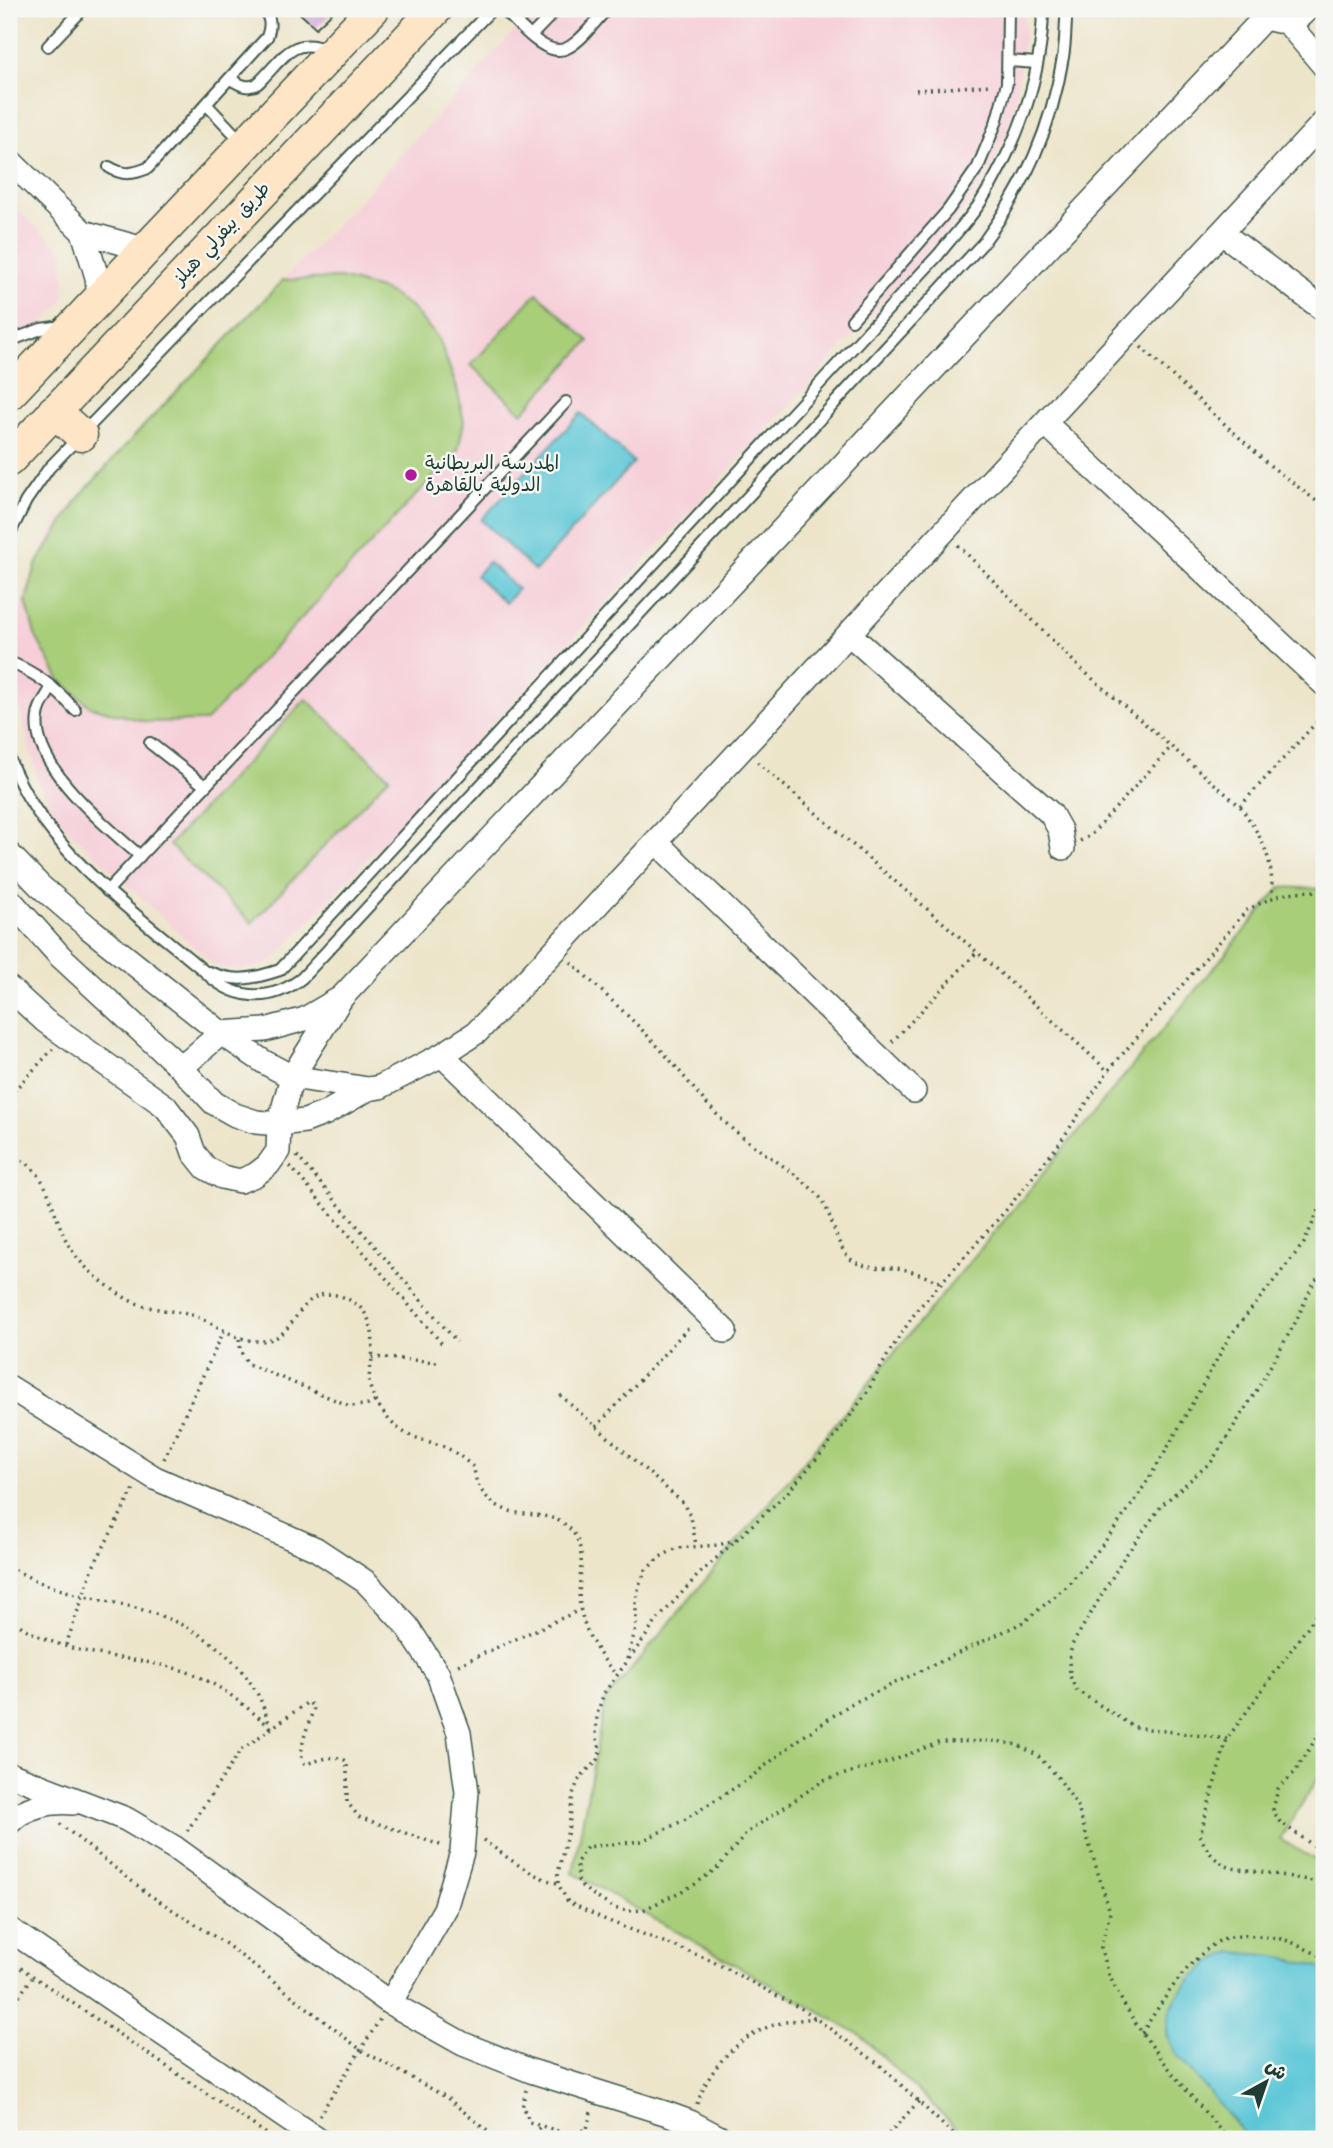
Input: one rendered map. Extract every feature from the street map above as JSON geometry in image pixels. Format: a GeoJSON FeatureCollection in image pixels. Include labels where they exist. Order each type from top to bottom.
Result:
{"type":"FeatureCollection","features":[{"type":"Feature","properties":{"kind":"street"},"geometry":{"type":"LineString","coordinates":[[9,394],[373,9]]}},
{"type":"Feature","properties":{"kind":"street","name":"طريق بيفرلي هيلز"},"geometry":{"type":"LineString","coordinates":[[9,460],[436,9]]}},
{"type":"Feature","properties":{"kind":"street"},"geometry":{"type":"LineString","coordinates":[[9,988],[45,1021],[166,1106],[188,1136],[194,1153],[206,1168],[222,1177],[240,1181],[256,1175],[268,1165],[279,1137],[292,1077],[342,997],[1271,15],[1301,16],[1307,9]]}},
{"type":"Feature","properties":{"kind":"street"},"geometry":{"type":"LineString","coordinates":[[1313,9],[1324,23]]}},
{"type":"Feature","properties":{"kind":"street"},"geometry":{"type":"LineString","coordinates":[[1271,15],[1324,66]]}},
{"type":"Feature","properties":{"kind":"street"},"geometry":{"type":"LineString","coordinates":[[279,1137],[305,1121],[442,1055],[477,1032],[1324,122]]}},
{"type":"Feature","properties":{"kind":"street"},"geometry":{"type":"LineString","coordinates":[[9,160],[83,232],[97,276],[99,300]]}},
{"type":"Feature","properties":{"kind":"street"},"geometry":{"type":"LineString","coordinates":[[83,232],[148,250]]}},
{"type":"Feature","properties":{"kind":"street"},"geometry":{"type":"LineString","coordinates":[[1222,233],[1324,310]]}},
{"type":"Feature","properties":{"kind":"street"},"geometry":{"type":"LineString","coordinates":[[54,411],[81,435]]}},
{"type":"Feature","properties":{"kind":"street"},"geometry":{"type":"LineString","coordinates":[[1045,423],[1324,684]]}},
{"type":"Feature","properties":{"kind":"street"},"geometry":{"type":"LineString","coordinates":[[849,634],[1051,814],[1060,830],[1062,843]]}},
{"type":"Feature","properties":{"kind":"street"},"geometry":{"type":"LineString","coordinates":[[656,842],[914,1091]]}},
{"type":"Feature","properties":{"kind":"street"},"geometry":{"type":"LineString","coordinates":[[9,854],[40,886],[89,928],[221,1033],[264,1062],[292,1077],[368,1090]]}},
{"type":"Feature","properties":{"kind":"street"},"geometry":{"type":"LineString","coordinates":[[9,899],[60,956],[181,1068],[214,1103],[235,1115],[257,1122],[279,1137]]}},
{"type":"Feature","properties":{"kind":"street"},"geometry":{"type":"LineString","coordinates":[[60,956],[89,928]]}},
{"type":"Feature","properties":{"kind":"street"},"geometry":{"type":"LineString","coordinates":[[181,1068],[221,1033],[265,1030],[305,1018],[342,997]]}},
{"type":"Feature","properties":{"kind":"street"},"geometry":{"type":"LineString","coordinates":[[442,1055],[725,1331]]}},
{"type":"Feature","properties":{"kind":"street"},"geometry":{"type":"LineString","coordinates":[[9,1387],[149,1475],[316,1549],[366,1582],[407,1626],[438,1674],[459,1733],[467,1792],[462,1852],[444,1909],[390,2003]]}},
{"type":"Feature","properties":{"kind":"street"},"geometry":{"type":"LineString","coordinates":[[9,1774],[126,1819],[175,1848],[390,2003],[463,2043],[531,2071],[690,2122],[722,2139]]}},
{"type":"Feature","properties":{"kind":"street"},"geometry":{"type":"LineString","coordinates":[[9,1823],[37,1806],[61,1802],[85,1804]]}},
{"type":"Feature","properties":{"kind":"street"},"geometry":{"type":"LineString","coordinates":[[9,1929],[313,2136]]}},
{"type":"Feature","properties":{"kind":"lane"},"geometry":{"type":"LineString","coordinates":[[48,46],[83,9]]}},
{"type":"Feature","properties":{"kind":"lane"},"geometry":{"type":"LineString","coordinates":[[110,167],[120,174],[135,173],[148,168],[267,37],[271,27],[268,15],[263,9]]}},
{"type":"Feature","properties":{"kind":"lane"},"geometry":{"type":"LineString","coordinates":[[9,535],[26,501],[49,468],[492,9]]}},
{"type":"Feature","properties":{"kind":"lane"},"geometry":{"type":"LineString","coordinates":[[503,9],[544,47],[554,51],[565,50],[607,9]]}},
{"type":"Feature","properties":{"kind":"lane"},"geometry":{"type":"LineString","coordinates":[[531,36],[557,9]]}},
{"type":"Feature","properties":{"kind":"lane"},"geometry":{"type":"LineString","coordinates":[[852,320],[948,210],[978,167],[996,123],[1007,83],[1009,9]]}},
{"type":"Feature","properties":{"kind":"lane"},"geometry":{"type":"LineString","coordinates":[[204,970],[226,979],[251,978],[280,970],[939,254],[979,205],[1010,150],[1032,90],[1043,28],[1043,9]]}},
{"type":"Feature","properties":{"kind":"lane"},"geometry":{"type":"LineString","coordinates":[[9,758],[33,806],[58,840],[107,891],[214,981],[241,995],[257,997],[290,988],[983,243],[1028,173],[1044,135],[1064,54],[1068,9]]}},
{"type":"Feature","properties":{"kind":"lane"},"geometry":{"type":"LineString","coordinates":[[230,79],[242,86],[258,84],[292,48],[302,45],[314,45],[332,52]]}},
{"type":"Feature","properties":{"kind":"lane"},"geometry":{"type":"LineString","coordinates":[[1008,61],[1037,63]]}},
{"type":"Feature","properties":{"kind":"lane"},"geometry":{"type":"LineString","coordinates":[[207,105],[244,144]]}},
{"type":"Feature","properties":{"kind":"lane"},"geometry":{"type":"LineString","coordinates":[[9,341],[41,330],[76,324]]}},
{"type":"Feature","properties":{"kind":"lane"},"geometry":{"type":"LineString","coordinates":[[107,891],[566,402]]}},
{"type":"Feature","properties":{"kind":"lane"},"geometry":{"type":"LineString","coordinates":[[9,662],[52,687],[75,710]]}},
{"type":"Feature","properties":{"kind":"lane"},"geometry":{"type":"LineString","coordinates":[[52,687],[39,710],[37,723],[50,763],[66,786],[87,808],[140,856]]}},
{"type":"Feature","properties":{"kind":"lane"},"geometry":{"type":"LineString","coordinates":[[150,743],[205,786]]}},
{"type":"Feature","properties":{"kind":"lane"},"geometry":{"type":"LineString","coordinates":[[280,970],[290,988]]}},
{"type":"Feature","properties":{"kind":"lane"},"geometry":{"type":"LineString","coordinates":[[251,978],[257,997]]}},
{"type":"Feature","properties":{"kind":"path"},"geometry":{"type":"LineString","coordinates":[[916,90],[1007,83]]}},
{"type":"Feature","properties":{"kind":"path"},"geometry":{"type":"LineString","coordinates":[[1127,334],[1267,463],[1324,507]]}},
{"type":"Feature","properties":{"kind":"path"},"geometry":{"type":"LineString","coordinates":[[944,531],[1017,601],[1079,667],[1240,806],[1267,851],[1273,873],[1272,896]]}},
{"type":"Feature","properties":{"kind":"path"},"geometry":{"type":"LineString","coordinates":[[1240,806],[1324,714]]}},
{"type":"Feature","properties":{"kind":"path"},"geometry":{"type":"LineString","coordinates":[[1062,843],[1076,842],[1090,836],[1171,747]]}},
{"type":"Feature","properties":{"kind":"path"},"geometry":{"type":"LineString","coordinates":[[742,749],[977,952],[1108,1071]]}},
{"type":"Feature","properties":{"kind":"path"},"geometry":{"type":"LineString","coordinates":[[958,2139],[880,2065],[814,2018],[708,1959],[606,1920],[568,1902],[558,1884],[558,1873],[573,1794],[578,1781],[600,1756],[596,1735],[597,1714],[604,1693],[616,1675],[659,1618],[698,1576],[787,1493],[831,1441],[866,1394],[917,1310],[1059,1144],[1108,1071],[1247,910],[1272,896],[1301,890],[1324,892]]}},
{"type":"Feature","properties":{"kind":"path"},"geometry":{"type":"LineString","coordinates":[[557,948],[662,1051],[702,1100],[730,1127],[806,1183],[822,1199],[848,1257],[856,1263],[875,1268],[900,1269],[942,1283]]}},
{"type":"Feature","properties":{"kind":"path"},"geometry":{"type":"LineString","coordinates":[[878,1057],[977,952]]}},
{"type":"Feature","properties":{"kind":"path"},"geometry":{"type":"LineString","coordinates":[[9,1096],[66,1035]]}},
{"type":"Feature","properties":{"kind":"path"},"geometry":{"type":"LineString","coordinates":[[279,1137],[457,1342]]}},
{"type":"Feature","properties":{"kind":"path"},"geometry":{"type":"LineString","coordinates":[[279,1137],[444,1346]]}},
{"type":"Feature","properties":{"kind":"path"},"geometry":{"type":"LineString","coordinates":[[9,1155],[20,1158],[42,1178],[58,1226],[75,1256],[99,1279],[126,1299],[158,1311],[195,1316],[239,1339],[258,1341],[278,1337],[286,1331],[305,1305],[314,1298],[338,1295],[354,1303],[368,1316],[372,1325],[369,1380],[376,1401],[392,1424],[406,1434],[441,1445],[458,1455],[473,1468],[477,1484],[487,1497],[500,1507],[515,1514],[534,1513],[552,1518],[568,1527],[576,1537],[581,1548],[580,1610],[593,1646],[616,1675]]}},
{"type":"Feature","properties":{"kind":"path"},"geometry":{"type":"LineString","coordinates":[[1228,2139],[1142,2033],[1108,1975],[1101,1947],[1110,1912],[1077,1805],[1057,1776],[1037,1755],[1018,1745],[997,1741],[940,1742],[894,1760],[824,1780],[748,1832],[717,1868],[694,1885],[643,1910],[613,1908],[583,1888],[578,1880],[577,1862],[587,1847],[642,1841],[684,1820],[747,1780],[849,1705],[1024,1622],[1066,1587],[1100,1548],[1134,1502],[1230,1336],[1304,1243],[1324,1198]]}},
{"type":"Feature","properties":{"kind":"path"},"geometry":{"type":"LineString","coordinates":[[1227,1739],[1134,1727],[1076,1690],[1070,1676],[1072,1645],[1123,1559],[1162,1505],[1212,1461],[1295,1323],[1313,1283],[1324,1271]]}},
{"type":"Feature","properties":{"kind":"path"},"geometry":{"type":"LineString","coordinates":[[596,1427],[704,1311]]}},
{"type":"Feature","properties":{"kind":"path"},"geometry":{"type":"LineString","coordinates":[[66,1645],[93,1567],[149,1475],[224,1331]]}},
{"type":"Feature","properties":{"kind":"path"},"geometry":{"type":"LineString","coordinates":[[239,1339],[248,1364],[350,1406],[368,1405],[376,1401]]}},
{"type":"Feature","properties":{"kind":"path"},"geometry":{"type":"LineString","coordinates":[[372,1357],[438,1362]]}},
{"type":"Feature","properties":{"kind":"path"},"geometry":{"type":"LineString","coordinates":[[560,1395],[682,1502],[691,1517],[696,1545]]}},
{"type":"Feature","properties":{"kind":"path"},"geometry":{"type":"LineString","coordinates":[[627,1661],[636,1628],[639,1585],[646,1570],[660,1557],[677,1548],[719,1545],[741,1537]]}},
{"type":"Feature","properties":{"kind":"path"},"geometry":{"type":"LineString","coordinates":[[9,1566],[82,1597],[176,1621],[208,1639],[236,1663],[257,1693],[271,1728]]}},
{"type":"Feature","properties":{"kind":"path"},"geometry":{"type":"LineString","coordinates":[[1324,1604],[1227,1739],[1200,1835],[1205,1847],[1224,1865],[1237,1870],[1324,1883]]}},
{"type":"Feature","properties":{"kind":"path"},"geometry":{"type":"LineString","coordinates":[[438,1674],[580,1610]]}},
{"type":"Feature","properties":{"kind":"path"},"geometry":{"type":"LineString","coordinates":[[9,1617],[51,1641],[89,1653],[181,1670],[209,1681],[234,1696],[271,1728]]}},
{"type":"Feature","properties":{"kind":"path"},"geometry":{"type":"LineString","coordinates":[[175,1848],[241,1750],[304,1703],[314,1707],[300,1751],[302,1762],[305,1764],[343,1758],[347,1762],[347,1802],[359,1817],[462,1852]]}},
{"type":"Feature","properties":{"kind":"path"},"geometry":{"type":"LineString","coordinates":[[1324,1726],[1294,1773],[1278,1789],[1273,1810],[1280,1822],[1324,1853]]}},
{"type":"Feature","properties":{"kind":"path"},"geometry":{"type":"LineString","coordinates":[[37,1806],[148,1894],[226,1944],[361,2050],[446,2097],[497,2139]]}},
{"type":"Feature","properties":{"kind":"path"},"geometry":{"type":"LineString","coordinates":[[464,1827],[521,1869],[558,1884]]}},
{"type":"Feature","properties":{"kind":"path"},"geometry":{"type":"LineString","coordinates":[[1142,2033],[1162,2001],[1195,1961],[1223,1939],[1252,1936],[1284,1940],[1324,1957]]}},
{"type":"Feature","properties":{"kind":"path"},"geometry":{"type":"LineString","coordinates":[[9,1960],[274,2139]]}},
{"type":"Feature","properties":{"kind":"path"},"geometry":{"type":"LineString","coordinates":[[9,2022],[17,1999],[32,1978]]}},
{"type":"Feature","properties":{"kind":"path"},"geometry":{"type":"LineString","coordinates":[[313,2136],[390,2003]]}},
{"type":"Feature","properties":{"kind":"path"},"geometry":{"type":"LineString","coordinates":[[690,2122],[705,2081],[733,2047],[771,2025],[814,2018]]}},
{"type":"Feature","properties":{"kind":"path"},"geometry":{"type":"LineString","coordinates":[[531,2071],[522,2108],[529,2122],[574,2136],[587,2129],[596,2090]]}},
{"type":"Feature","properties":{"kind":"path"},"geometry":{"type":"LineString","coordinates":[[884,2139],[919,2101]]}},
{"type":"Feature","properties":{"kind":"path"},"geometry":{"type":"LineString","coordinates":[[528,2139],[541,2126]]}},
{"type":"Feature","properties":{"kind":"path"},"geometry":{"type":"LineString","coordinates":[[262,2139],[266,2134]]}},
{"type":"Feature","properties":{"kind":"path"},"geometry":{"type":"LineString","coordinates":[[87,2139],[92,2135],[107,2139]]}},
{"type":"Feature","properties":{"kind":"shaded area","name":"المدرسة البريطانية الدولية بالقاهرة"},"geometry":{"type":"Polygon","coordinates":[[[535,9],[1025,9],[1025,32],[1015,103],[1007,133],[996,161],[981,187],[957,219],[804,390],[276,957],[268,964],[241,971],[216,967],[71,833],[52,808],[38,781],[14,689],[19,615],[25,591],[46,543],[61,518],[117,454],[357,203],[535,9]]]}},
{"type":"Feature","properties":{"kind":"shaded area"},"geometry":{"type":"Polygon","coordinates":[[[9,202],[63,252],[65,299],[9,360],[9,202]]]}},
{"type":"Feature","properties":{"kind":"green space"},"geometry":{"type":"Polygon","coordinates":[[[340,278],[384,290],[410,306],[439,339],[457,388],[464,422],[458,450],[206,721],[147,722],[91,707],[59,679],[35,635],[26,601],[36,565],[80,496],[283,280],[340,278]]]}},
{"type":"Feature","properties":{"kind":"green space"},"geometry":{"type":"Polygon","coordinates":[[[537,293],[589,341],[522,413],[471,365],[537,293]]]}},
{"type":"Feature","properties":{"kind":"green space"},"geometry":{"type":"Polygon","coordinates":[[[306,699],[389,777],[252,923],[169,845],[306,699]]]}},
{"type":"Feature","properties":{"kind":"green space"},"geometry":{"type":"Polygon","coordinates":[[[1281,887],[1324,889],[1324,1768],[1280,1839],[1324,1865],[1324,2139],[968,2139],[860,2035],[573,1873],[605,1701],[1281,887]]]}},
{"type":"Feature","properties":{"kind":"water"},"geometry":{"type":"Polygon","coordinates":[[[581,413],[634,462],[535,571],[481,520],[581,413]]]}},
{"type":"Feature","properties":{"kind":"water"},"geometry":{"type":"Polygon","coordinates":[[[488,562],[518,589],[505,603],[476,576],[488,562]]]}},
{"type":"Feature","properties":{"kind":"water"},"geometry":{"type":"Polygon","coordinates":[[[1233,1952],[1276,1956],[1324,1968],[1324,2139],[1249,2139],[1172,2047],[1167,2027],[1169,2015],[1181,1992],[1200,1971],[1233,1952]]]}},
{"type":"Feature","properties":{"kind":"building"},"geometry":{"type":"Polygon","coordinates":[[[295,9],[336,9],[316,28],[295,9]]]}},
{"type":"Feature","properties":{"kind":"place","name":"المدرسة البريطانية الدولية بالقاهرة"},"geometry":{"type":"Point","coordinates":[411,475]}}]}
